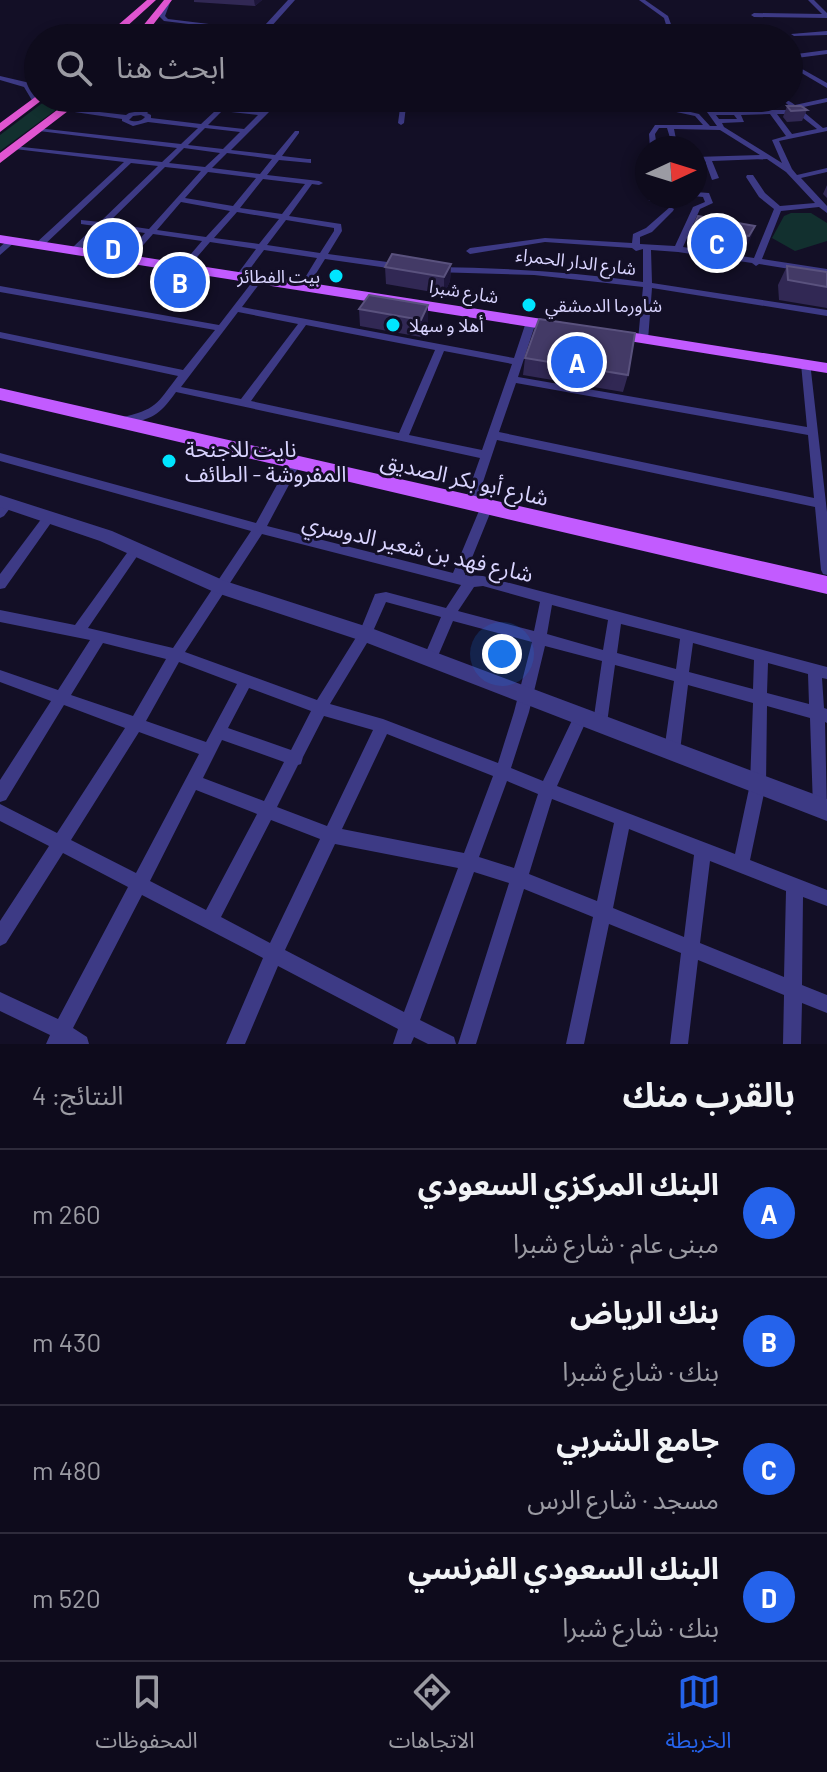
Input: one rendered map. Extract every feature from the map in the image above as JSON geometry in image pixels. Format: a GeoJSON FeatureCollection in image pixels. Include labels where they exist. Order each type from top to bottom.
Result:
{"type":"FeatureCollection","features":[{"type":"Feature","properties":{"kind":"highway"},"geometry":{"type":"LineString","coordinates":[[124,24],[152,0]]}},
{"type":"Feature","properties":{"kind":"highway"},"geometry":{"type":"LineString","coordinates":[[148,24],[168,0]]}},
{"type":"Feature","properties":{"kind":"highway"},"geometry":{"type":"LineString","coordinates":[[132,24],[139,18],[147,17],[144,24]]}},
{"type":"Feature","properties":{"kind":"highway"},"geometry":{"type":"LineString","coordinates":[[5,125],[24,111]]}},
{"type":"Feature","properties":{"kind":"highway"},"geometry":{"type":"LineString","coordinates":[[0,159],[61,112]]}},
{"type":"Feature","properties":{"kind":"main road","name":"شارع شبرا"},"geometry":{"type":"LineString","coordinates":[[6,240],[827,368]]}},
{"type":"Feature","properties":{"kind":"main road","name":"شارع أبو بكر الصديق"},"geometry":{"type":"LineString","coordinates":[[0,394],[827,585]]}},
{"type":"Feature","properties":{"kind":"street"},"geometry":{"type":"LineString","coordinates":[[168,0],[162,16],[176,22]]}},
{"type":"Feature","properties":{"kind":"street"},"geometry":{"type":"LineString","coordinates":[[266,24],[283,0]]}},
{"type":"Feature","properties":{"kind":"street"},"geometry":{"type":"LineString","coordinates":[[268,24],[292,0]]}},
{"type":"Feature","properties":{"kind":"street"},"geometry":{"type":"LineString","coordinates":[[642,0],[666,17],[668,24]]}},
{"type":"Feature","properties":{"kind":"street"},"geometry":{"type":"LineString","coordinates":[[811,0],[827,16]]}},
{"type":"Feature","properties":{"kind":"street"},"geometry":{"type":"LineString","coordinates":[[754,15],[827,16]]}},
{"type":"Feature","properties":{"kind":"street"},"geometry":{"type":"LineString","coordinates":[[159,24],[191,24]]}},
{"type":"Feature","properties":{"kind":"street"},"geometry":{"type":"LineString","coordinates":[[803,34],[827,33]]}},
{"type":"Feature","properties":{"kind":"street"},"geometry":{"type":"LineString","coordinates":[[803,55],[827,52]]}},
{"type":"Feature","properties":{"kind":"street"},"geometry":{"type":"LineString","coordinates":[[815,53],[827,61]]}},
{"type":"Feature","properties":{"kind":"street"},"geometry":{"type":"LineString","coordinates":[[803,72],[827,86]]}},
{"type":"Feature","properties":{"kind":"street"},"geometry":{"type":"LineString","coordinates":[[0,76],[24,77]]}},
{"type":"Feature","properties":{"kind":"street"},"geometry":{"type":"LineString","coordinates":[[0,76],[24,83]]}},
{"type":"Feature","properties":{"kind":"street"},"geometry":{"type":"LineString","coordinates":[[803,107],[827,100]]}},
{"type":"Feature","properties":{"kind":"street"},"geometry":{"type":"LineString","coordinates":[[77,112],[128,120],[145,116],[247,131]]}},
{"type":"Feature","properties":{"kind":"street"},"geometry":{"type":"LineString","coordinates":[[145,116],[148,112]]}},
{"type":"Feature","properties":{"kind":"street"},"geometry":{"type":"LineString","coordinates":[[75,250],[218,112]]}},
{"type":"Feature","properties":{"kind":"street"},"geometry":{"type":"LineString","coordinates":[[126,259],[206,170],[229,151],[265,112]]}},
{"type":"Feature","properties":{"kind":"street"},"geometry":{"type":"LineString","coordinates":[[401,123],[403,112]]}},
{"type":"Feature","properties":{"kind":"street"},"geometry":{"type":"LineString","coordinates":[[652,136],[674,112]]}},
{"type":"Feature","properties":{"kind":"street"},"geometry":{"type":"LineString","coordinates":[[680,112],[697,115],[708,127]]}},
{"type":"Feature","properties":{"kind":"street"},"geometry":{"type":"LineString","coordinates":[[658,126],[708,127],[742,121],[736,112]]}},
{"type":"Feature","properties":{"kind":"street"},"geometry":{"type":"LineString","coordinates":[[711,113],[772,112],[790,137]]}},
{"type":"Feature","properties":{"kind":"street"},"geometry":{"type":"LineString","coordinates":[[801,112],[825,129]]}},
{"type":"Feature","properties":{"kind":"street"},"geometry":{"type":"LineString","coordinates":[[711,113],[720,125],[747,145],[789,170],[824,208]]}},
{"type":"Feature","properties":{"kind":"street"},"geometry":{"type":"LineString","coordinates":[[88,157],[113,138],[128,120]]}},
{"type":"Feature","properties":{"kind":"street"},"geometry":{"type":"LineString","coordinates":[[670,127],[673,136]]}},
{"type":"Feature","properties":{"kind":"street"},"geometry":{"type":"LineString","coordinates":[[698,127],[701,136]]}},
{"type":"Feature","properties":{"kind":"street"},"geometry":{"type":"LineString","coordinates":[[39,129],[308,161]]}},
{"type":"Feature","properties":{"kind":"street"},"geometry":{"type":"LineString","coordinates":[[747,145],[776,142],[825,129]]}},
{"type":"Feature","properties":{"kind":"street"},"geometry":{"type":"LineString","coordinates":[[183,268],[297,132]]}},
{"type":"Feature","properties":{"kind":"street"},"geometry":{"type":"LineString","coordinates":[[776,142],[789,170]]}},
{"type":"Feature","properties":{"kind":"street"},"geometry":{"type":"LineString","coordinates":[[15,147],[314,183],[261,245],[240,276]]}},
{"type":"Feature","properties":{"kind":"street"},"geometry":{"type":"LineString","coordinates":[[715,178],[708,159],[767,157]]}},
{"type":"Feature","properties":{"kind":"street"},"geometry":{"type":"LineString","coordinates":[[39,245],[129,161]]}},
{"type":"Feature","properties":{"kind":"street"},"geometry":{"type":"LineString","coordinates":[[797,177],[827,170]]}},
{"type":"Feature","properties":{"kind":"street"},"geometry":{"type":"LineString","coordinates":[[750,177],[762,195],[778,209],[824,208]]}},
{"type":"Feature","properties":{"kind":"street"},"geometry":{"type":"LineString","coordinates":[[180,200],[338,226],[338,231],[304,286]]}},
{"type":"Feature","properties":{"kind":"street"},"geometry":{"type":"LineString","coordinates":[[678,249],[697,208]]}},
{"type":"Feature","properties":{"kind":"street"},"geometry":{"type":"LineString","coordinates":[[636,248],[636,236],[649,230],[670,209]]}},
{"type":"Feature","properties":{"kind":"street"},"geometry":{"type":"LineString","coordinates":[[756,263],[778,209]]}},
{"type":"Feature","properties":{"kind":"street"},"geometry":{"type":"LineString","coordinates":[[84,222],[414,268]]}},
{"type":"Feature","properties":{"kind":"street"},"geometry":{"type":"LineString","coordinates":[[688,226],[703,229]]}},
{"type":"Feature","properties":{"kind":"street"},"geometry":{"type":"LineString","coordinates":[[749,237],[764,240]]}},
{"type":"Feature","properties":{"kind":"street"},"geometry":{"type":"LineString","coordinates":[[0,252],[6,240]]}},
{"type":"Feature","properties":{"kind":"street"},"geometry":{"type":"LineString","coordinates":[[470,251],[545,240],[678,249],[827,272]]}},
{"type":"Feature","properties":{"kind":"street"},"geometry":{"type":"LineString","coordinates":[[501,269],[512,244]]}},
{"type":"Feature","properties":{"kind":"street"},"geometry":{"type":"LineString","coordinates":[[643,340],[648,286],[647,249]]}},
{"type":"Feature","properties":{"kind":"street","name":"شارع الدار الحمراء"},"geometry":{"type":"LineString","coordinates":[[429,270],[501,269],[648,286],[827,313]]}},
{"type":"Feature","properties":{"kind":"street"},"geometry":{"type":"LineString","coordinates":[[124,421],[146,416],[158,409],[259,279]]}},
{"type":"Feature","properties":{"kind":"street"},"geometry":{"type":"LineString","coordinates":[[0,289],[222,328]]}},
{"type":"Feature","properties":{"kind":"street"},"geometry":{"type":"LineString","coordinates":[[235,309],[518,362]]}},
{"type":"Feature","properties":{"kind":"street"},"geometry":{"type":"LineString","coordinates":[[430,659],[463,580],[486,455],[531,322]]}},
{"type":"Feature","properties":{"kind":"street"},"geometry":{"type":"LineString","coordinates":[[244,403],[303,323]]}},
{"type":"Feature","properties":{"kind":"street"},"geometry":{"type":"LineString","coordinates":[[0,335],[185,374]]}},
{"type":"Feature","properties":{"kind":"street"},"geometry":{"type":"LineString","coordinates":[[403,436],[441,347]]}},
{"type":"Feature","properties":{"kind":"street"},"geometry":{"type":"LineString","coordinates":[[806,364],[820,504],[825,524],[827,570]]}},
{"type":"Feature","properties":{"kind":"street"},"geometry":{"type":"LineString","coordinates":[[512,379],[813,432]]}},
{"type":"Feature","properties":{"kind":"street"},"geometry":{"type":"LineString","coordinates":[[176,389],[486,455]]}},
{"type":"Feature","properties":{"kind":"street"},"geometry":{"type":"LineString","coordinates":[[811,412],[827,415]]}},
{"type":"Feature","properties":{"kind":"street"},"geometry":{"type":"LineString","coordinates":[[493,435],[820,504]]}},
{"type":"Feature","properties":{"kind":"street","name":"شارع فهد بن شعير الدوسري"},"geometry":{"type":"LineString","coordinates":[[0,457],[259,529],[463,580],[483,581],[821,671]]}},
{"type":"Feature","properties":{"kind":"street"},"geometry":{"type":"LineString","coordinates":[[0,937],[136,724],[176,655],[259,529],[294,464]]}},
{"type":"Feature","properties":{"kind":"street"},"geometry":{"type":"LineString","coordinates":[[3,506],[49,517],[136,549],[220,587],[365,634],[824,808],[821,671]]}},
{"type":"Feature","properties":{"kind":"street"},"geometry":{"type":"LineString","coordinates":[[0,584],[49,517]]}},
{"type":"Feature","properties":{"kind":"street"},"geometry":{"type":"LineString","coordinates":[[78,631],[136,549]]}},
{"type":"Feature","properties":{"kind":"street"},"geometry":{"type":"LineString","coordinates":[[210,921],[320,708],[365,634],[380,598],[386,597],[822,714]]}},
{"type":"Feature","properties":{"kind":"street"},"geometry":{"type":"LineString","coordinates":[[402,1044],[501,772],[541,638],[547,598]]}},
{"type":"Feature","properties":{"kind":"street"},"geometry":{"type":"LineString","coordinates":[[0,616],[176,655],[320,708],[383,726],[827,898]]}},
{"type":"Feature","properties":{"kind":"street"},"geometry":{"type":"LineString","coordinates":[[600,723],[615,616]]}},
{"type":"Feature","properties":{"kind":"street"},"geometry":{"type":"LineString","coordinates":[[672,751],[687,635]]}},
{"type":"Feature","properties":{"kind":"street"},"geometry":{"type":"LineString","coordinates":[[0,794],[100,636]]}},
{"type":"Feature","properties":{"kind":"street"},"geometry":{"type":"LineString","coordinates":[[741,865],[758,784],[761,656]]}},
{"type":"Feature","properties":{"kind":"street"},"geometry":{"type":"LineString","coordinates":[[0,676],[208,750]]}},
{"type":"Feature","properties":{"kind":"street"},"geometry":{"type":"LineString","coordinates":[[59,1038],[137,883],[245,682]]}},
{"type":"Feature","properties":{"kind":"street"},"geometry":{"type":"LineString","coordinates":[[467,1044],[547,790],[581,717]]}},
{"type":"Feature","properties":{"kind":"street"},"geometry":{"type":"LineString","coordinates":[[235,1044],[274,954],[383,726]]}},
{"type":"Feature","properties":{"kind":"street"},"geometry":{"type":"LineString","coordinates":[[218,732],[296,759]]}},
{"type":"Feature","properties":{"kind":"street"},"geometry":{"type":"LineString","coordinates":[[192,781],[330,835],[468,862],[519,878],[604,910],[827,1004]]}},
{"type":"Feature","properties":{"kind":"street"},"geometry":{"type":"LineString","coordinates":[[0,812],[447,1044]]}},
{"type":"Feature","properties":{"kind":"street"},"geometry":{"type":"LineString","coordinates":[[575,1044],[623,819]]}},
{"type":"Feature","properties":{"kind":"street"},"geometry":{"type":"LineString","coordinates":[[679,1044],[703,850]]}},
{"type":"Feature","properties":{"kind":"street"},"geometry":{"type":"LineString","coordinates":[[792,1044],[795,886]]}},
{"type":"Feature","properties":{"kind":"street"},"geometry":{"type":"LineString","coordinates":[[0,1001],[59,1038],[80,1044]]}},
{"type":"Feature","properties":{"kind":"green space"},"geometry":{"type":"Polygon","coordinates":[[[30,112],[53,112],[0,151],[0,135],[30,112]]]}},
{"type":"Feature","properties":{"kind":"green space"},"geometry":{"type":"Polygon","coordinates":[[[811,213],[827,223],[827,241],[795,251],[772,238],[784,216],[811,213]]]}},
{"type":"Feature","properties":{"kind":"building"},"geometry":{"type":"Polygon","coordinates":[[[698,216],[755,226],[749,236],[693,228],[698,216]]]}},
{"type":"Feature","properties":{"kind":"building"},"geometry":{"type":"Polygon","coordinates":[[[392,254],[451,264],[444,277],[385,267],[392,254]]]}},
{"type":"Feature","properties":{"kind":"building"},"geometry":{"type":"Polygon","coordinates":[[[787,266],[827,272],[827,287],[788,280],[787,266]]]}},
{"type":"Feature","properties":{"kind":"building"},"geometry":{"type":"Polygon","coordinates":[[[369,295],[428,305],[421,320],[359,309],[369,295]]]}},
{"type":"Feature","properties":{"kind":"building"},"geometry":{"type":"Polygon","coordinates":[[[539,319],[635,333],[628,375],[525,358],[539,319]]]}},
{"type":"Feature","properties":{"kind":"place","name":"جامع الشربي"},"geometry":{"type":"Point","coordinates":[717,243]}},
{"type":"Feature","properties":{"kind":"place","name":"البنك السعودي الفرنسي"},"geometry":{"type":"Point","coordinates":[113,248]}},
{"type":"Feature","properties":{"kind":"place","name":"بيت الفطائر"},"geometry":{"type":"Point","coordinates":[336,276]}},
{"type":"Feature","properties":{"kind":"place","name":"بنك الرياض"},"geometry":{"type":"Point","coordinates":[180,282]}},
{"type":"Feature","properties":{"kind":"place","name":"شاورما الدمشقي"},"geometry":{"type":"Point","coordinates":[529,305]}},
{"type":"Feature","properties":{"kind":"place","name":"أهلا و سهلا"},"geometry":{"type":"Point","coordinates":[393,325]}},
{"type":"Feature","properties":{"kind":"place","name":"البنك المركزي السعودي"},"geometry":{"type":"Point","coordinates":[577,362]}},
{"type":"Feature","properties":{"kind":"place","name":"نايت للاجنحة المفروشة - الطائف"},"geometry":{"type":"Point","coordinates":[169,461]}}]}
